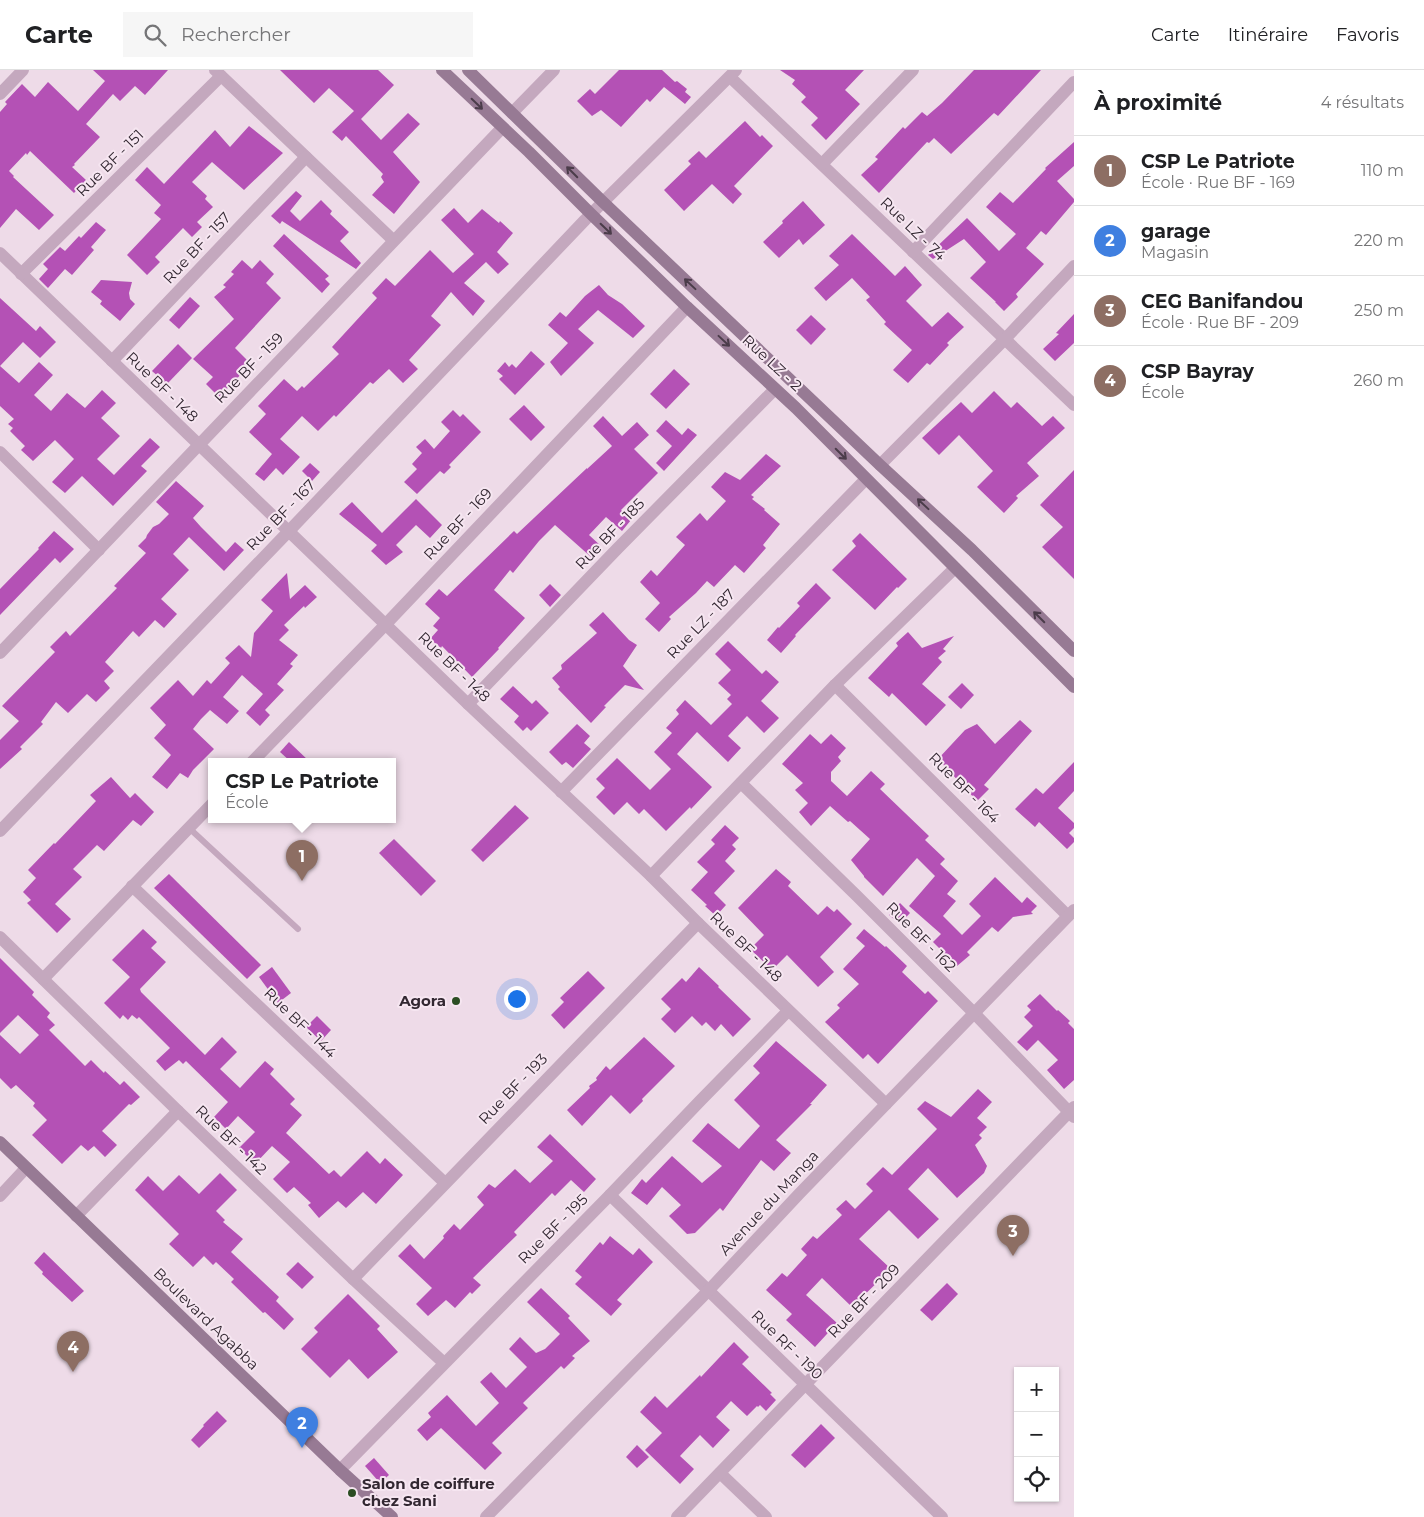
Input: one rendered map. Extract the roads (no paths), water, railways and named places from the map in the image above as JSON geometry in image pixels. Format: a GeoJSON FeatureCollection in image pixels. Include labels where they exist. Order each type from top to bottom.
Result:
{"type":"FeatureCollection","features":[{"type":"Feature","properties":{"kind":"main road","name":"Rue LZ - 2"},"geometry":{"type":"LineString","coordinates":[[442,70],[529,152],[588,217],[796,408],[1074,687]]}},
{"type":"Feature","properties":{"kind":"main road","name":"Rue LZ - 2"},"geometry":{"type":"LineString","coordinates":[[468,70],[606,200],[880,465],[972,550],[1074,651]]}},
{"type":"Feature","properties":{"kind":"main road","name":"Boulevard Agabba"},"geometry":{"type":"LineString","coordinates":[[0,1142],[340,1470],[392,1517]]}},
{"type":"Feature","properties":{"kind":"street"},"geometry":{"type":"LineString","coordinates":[[0,94],[23,70]]}},
{"type":"Feature","properties":{"kind":"street"},"geometry":{"type":"LineString","coordinates":[[512,113],[554,70]]}},
{"type":"Feature","properties":{"kind":"street"},"geometry":{"type":"LineString","coordinates":[[822,164],[913,70]]}},
{"type":"Feature","properties":{"kind":"street"},"geometry":{"type":"LineString","coordinates":[[218,73],[393,240]]}},
{"type":"Feature","properties":{"kind":"street","name":"Rue BF - 151"},"geometry":{"type":"LineString","coordinates":[[21,274],[218,73]]}},
{"type":"Feature","properties":{"kind":"street","name":"Rue LZ - 74"},"geometry":{"type":"LineString","coordinates":[[733,74],[822,164],[1074,405]]}},
{"type":"Feature","properties":{"kind":"street","name":"Rue BF - 167"},"geometry":{"type":"LineString","coordinates":[[0,831],[588,217],[733,74]]}},
{"type":"Feature","properties":{"kind":"street"},"geometry":{"type":"LineString","coordinates":[[913,252],[1074,82]]}},
{"type":"Feature","properties":{"kind":"street","name":"Rue BF - 159"},"geometry":{"type":"LineString","coordinates":[[0,653],[502,128]]}},
{"type":"Feature","properties":{"kind":"street","name":"Rue BF - 157"},"geometry":{"type":"LineString","coordinates":[[112,361],[306,157]]}},
{"type":"Feature","properties":{"kind":"street","name":"Rue BF - 148"},"geometry":{"type":"LineString","coordinates":[[0,253],[468,704],[651,876],[886,1104]]}},
{"type":"Feature","properties":{"kind":"street"},"geometry":{"type":"LineString","coordinates":[[880,465],[1005,339],[1074,266]]}},
{"type":"Feature","properties":{"kind":"street","name":"Rue BF - 169"},"geometry":{"type":"LineString","coordinates":[[256,758],[687,307]]}},
{"type":"Feature","properties":{"kind":"street","name":"Rue BF - 185"},"geometry":{"type":"LineString","coordinates":[[468,704],[775,389]]}},
{"type":"Feature","properties":{"kind":"street"},"geometry":{"type":"LineString","coordinates":[[0,452],[99,550]]}},
{"type":"Feature","properties":{"kind":"street","name":"Rue LZ - 187"},"geometry":{"type":"LineString","coordinates":[[561,792],[866,479]]}},
{"type":"Feature","properties":{"kind":"street"},"geometry":{"type":"LineString","coordinates":[[651,876],[835,685],[955,568]]}},
{"type":"Feature","properties":{"kind":"street","name":"Rue BF - 164"},"geometry":{"type":"LineString","coordinates":[[835,685],[1071,913]]}},
{"type":"Feature","properties":{"kind":"street","name":"Rue BF - 162"},"geometry":{"type":"LineString","coordinates":[[741,783],[857,896],[1072,1112]]}},
{"type":"Feature","properties":{"kind":"street"},"geometry":{"type":"LineString","coordinates":[[44,979],[208,808]]}},
{"type":"Feature","properties":{"kind":"street","name":"Rue BF - 144"},"geometry":{"type":"LineString","coordinates":[[132,886],[445,1183]]}},
{"type":"Feature","properties":{"kind":"street","name":"Avenue du Manga"},"geometry":{"type":"LineString","coordinates":[[486,1517],[708,1291],[1071,913]]}},
{"type":"Feature","properties":{"kind":"street","name":"Rue BF - 193"},"geometry":{"type":"LineString","coordinates":[[353,1279],[698,923]]}},
{"type":"Feature","properties":{"kind":"street","name":"Rue BF - 142"},"geometry":{"type":"LineString","coordinates":[[0,937],[178,1112],[444,1363]]}},
{"type":"Feature","properties":{"kind":"street","name":"Rue BF - 195"},"geometry":{"type":"LineString","coordinates":[[340,1470],[610,1196],[788,1010]]}},
{"type":"Feature","properties":{"kind":"street"},"geometry":{"type":"LineString","coordinates":[[76,1216],[178,1112]]}},
{"type":"Feature","properties":{"kind":"street","name":"Rue BF - 209"},"geometry":{"type":"LineString","coordinates":[[677,1517],[1072,1112]]}},
{"type":"Feature","properties":{"kind":"street"},"geometry":{"type":"LineString","coordinates":[[0,1196],[26,1168]]}},
{"type":"Feature","properties":{"kind":"street","name":"Rue RF - 190"},"geometry":{"type":"LineString","coordinates":[[610,1196],[942,1517]]}},
{"type":"Feature","properties":{"kind":"street"},"geometry":{"type":"LineString","coordinates":[[720,1473],[766,1517]]}},
{"type":"Feature","properties":{"kind":"lane"},"geometry":{"type":"LineString","coordinates":[[189,828],[298,929]]}},
{"type":"Feature","properties":{"kind":"place","name":"CSP Le Patriote"},"geometry":{"type":"Point","coordinates":[302,881]}},
{"type":"Feature","properties":{"kind":"place","name":"Agora"},"geometry":{"type":"Point","coordinates":[456,1001]}},
{"type":"Feature","properties":{"kind":"place","name":"CEG Banifandou"},"geometry":{"type":"Point","coordinates":[1013,1256]}},
{"type":"Feature","properties":{"kind":"place","name":"CSP Bayray"},"geometry":{"type":"Point","coordinates":[73,1372]}},
{"type":"Feature","properties":{"kind":"place","name":"garage"},"geometry":{"type":"Point","coordinates":[302,1448]}},
{"type":"Feature","properties":{"kind":"place","name":"Salon de coiffure chez Sani"},"geometry":{"type":"Point","coordinates":[352,1493]}}]}
